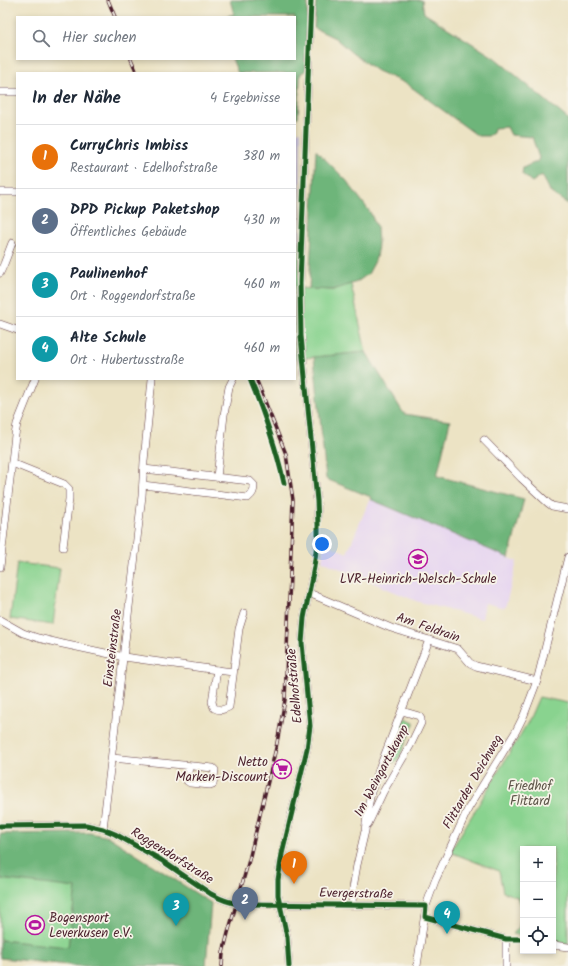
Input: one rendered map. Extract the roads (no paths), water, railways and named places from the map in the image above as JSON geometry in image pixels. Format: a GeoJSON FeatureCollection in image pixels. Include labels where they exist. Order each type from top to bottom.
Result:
{"type":"FeatureCollection","features":[{"type":"Feature","properties":{"kind":"street","name":"Edelhofstraße"},"geometry":{"type":"LineString","coordinates":[[289,966],[287,937],[278,895],[278,880],[307,749],[310,726],[302,643],[304,618],[314,566],[318,524],[300,311],[311,0]]}},
{"type":"Feature","properties":{"kind":"street"},"geometry":{"type":"LineString","coordinates":[[0,92],[16,92]]}},
{"type":"Feature","properties":{"kind":"street"},"geometry":{"type":"LineString","coordinates":[[0,192],[16,192]]}},
{"type":"Feature","properties":{"kind":"street"},"geometry":{"type":"LineString","coordinates":[[0,273],[12,243]]}},
{"type":"Feature","properties":{"kind":"street"},"geometry":{"type":"LineString","coordinates":[[0,324],[16,330]]}},
{"type":"Feature","properties":{"kind":"street"},"geometry":{"type":"LineString","coordinates":[[0,567],[17,424],[35,380]]}},
{"type":"Feature","properties":{"kind":"street","name":"Einsteinstraße"},"geometry":{"type":"LineString","coordinates":[[103,829],[143,485],[152,380]]}},
{"type":"Feature","properties":{"kind":"street"},"geometry":{"type":"LineString","coordinates":[[217,477],[223,422],[229,387],[232,380]]}},
{"type":"Feature","properties":{"kind":"street"},"geometry":{"type":"LineString","coordinates":[[484,440],[548,503],[552,506],[568,509]]}},
{"type":"Feature","properties":{"kind":"street"},"geometry":{"type":"LineString","coordinates":[[12,463],[64,484],[69,489],[63,546]]}},
{"type":"Feature","properties":{"kind":"street"},"geometry":{"type":"LineString","coordinates":[[143,485],[248,498],[252,495],[254,490],[254,485],[250,481],[144,469]]}},
{"type":"Feature","properties":{"kind":"street","name":"Flittarder Deichweg"},"geometry":{"type":"LineString","coordinates":[[417,966],[426,906],[435,881],[463,819],[516,731],[534,692],[568,557]]}},
{"type":"Feature","properties":{"kind":"street","name":"Am Feldrain"},"geometry":{"type":"LineString","coordinates":[[310,593],[391,628],[458,649],[470,663],[476,666],[538,681]]}},
{"type":"Feature","properties":{"kind":"street"},"geometry":{"type":"LineString","coordinates":[[217,670],[212,702],[214,708],[223,710],[229,707],[239,629],[244,613]]}},
{"type":"Feature","properties":{"kind":"street"},"geometry":{"type":"LineString","coordinates":[[0,620],[23,633],[38,638],[124,657],[233,672]]}},
{"type":"Feature","properties":{"kind":"street","name":"Im Weingartskamp"},"geometry":{"type":"LineString","coordinates":[[352,905],[353,888],[365,831],[371,792],[429,640]]}},
{"type":"Feature","properties":{"kind":"street","name":"Im Weingartskamp"},"geometry":{"type":"LineString","coordinates":[[365,831],[383,792],[410,746],[421,723],[419,716],[402,711]]}},
{"type":"Feature","properties":{"kind":"street"},"geometry":{"type":"LineString","coordinates":[[112,758],[189,766]]}},
{"type":"Feature","properties":{"kind":"street","name":"Roggendorfstraße"},"geometry":{"type":"LineString","coordinates":[[0,826],[86,825],[103,829],[115,834],[161,860],[219,898],[237,903]]}},
{"type":"Feature","properties":{"kind":"street","name":"Evergerstraße"},"geometry":{"type":"LineString","coordinates":[[237,903],[426,906]]}},
{"type":"Feature","properties":{"kind":"street"},"geometry":{"type":"LineString","coordinates":[[424,917],[506,939],[520,939]]}},
{"type":"Feature","properties":{"kind":"street"},"geometry":{"type":"LineString","coordinates":[[506,939],[506,966]]}},
{"type":"Feature","properties":{"kind":"street"},"geometry":{"type":"LineString","coordinates":[[556,945],[568,947]]}},
{"type":"Feature","properties":{"kind":"railway"},"geometry":{"type":"LineString","coordinates":[[108,0],[115,16]]}},
{"type":"Feature","properties":{"kind":"railway"},"geometry":{"type":"LineString","coordinates":[[131,60],[137,72]]}},
{"type":"Feature","properties":{"kind":"railway"},"geometry":{"type":"LineString","coordinates":[[222,966],[223,953],[249,860],[276,748],[285,700],[293,500],[286,454],[256,380]]}},
{"type":"Feature","properties":{"kind":"place","name":"LVR-Heinrich-Welsch-Schule"},"geometry":{"type":"Point","coordinates":[418,559]}},
{"type":"Feature","properties":{"kind":"place","name":"Netto Marken-Discount"},"geometry":{"type":"Point","coordinates":[282,769]}},
{"type":"Feature","properties":{"kind":"place","name":"CurryChris Imbiss"},"geometry":{"type":"Point","coordinates":[294,884]}},
{"type":"Feature","properties":{"kind":"place","name":"DPD Pickup Paketshop"},"geometry":{"type":"Point","coordinates":[245,920]}},
{"type":"Feature","properties":{"kind":"place","name":"Bogensport Leverkusen e.V."},"geometry":{"type":"Point","coordinates":[35,925]}},
{"type":"Feature","properties":{"kind":"place","name":"Paulinenhof"},"geometry":{"type":"Point","coordinates":[176,926]}},
{"type":"Feature","properties":{"kind":"place","name":"Alte Schule"},"geometry":{"type":"Point","coordinates":[447,934]}},
{"type":"Feature","properties":{"kind":"park label","name":"Friedhof Flittard"},"geometry":{"type":"Point","coordinates":[530,794]}}]}
